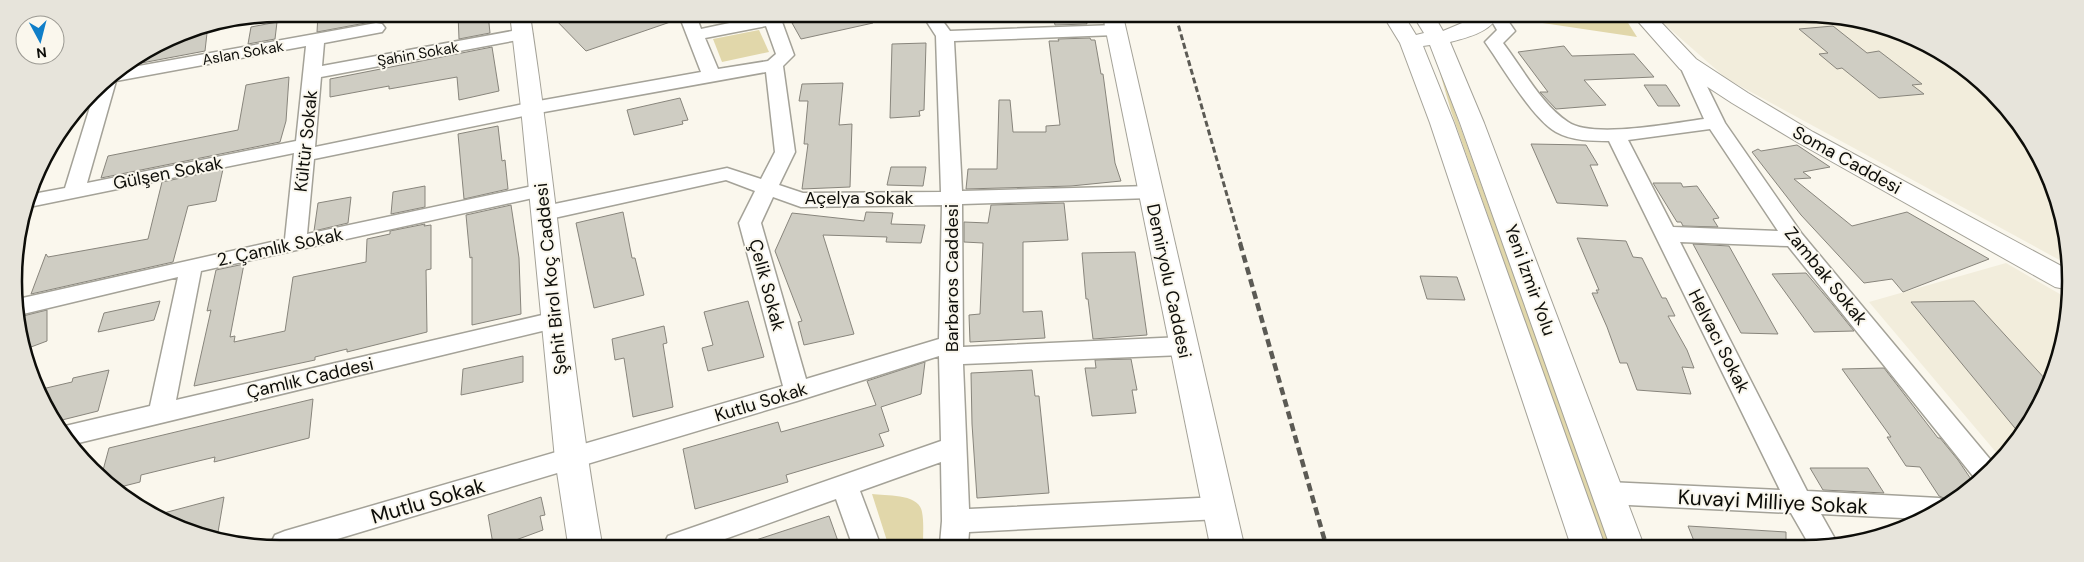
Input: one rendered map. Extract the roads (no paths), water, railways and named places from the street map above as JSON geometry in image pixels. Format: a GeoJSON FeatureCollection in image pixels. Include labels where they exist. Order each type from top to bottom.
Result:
{"type":"FeatureCollection","features":[{"type":"Feature","properties":{"kind":"main road","name":"Yeni İzmir Yolu"},"geometry":{"type":"LineString","coordinates":[[1397,22],[1409,41],[1442,122],[1586,540]]}},
{"type":"Feature","properties":{"kind":"main road"},"geometry":{"type":"LineString","coordinates":[[1409,41],[1431,28],[1458,22]]}},
{"type":"Feature","properties":{"kind":"main road"},"geometry":{"type":"LineString","coordinates":[[1431,28],[1461,32],[1481,22]]}},
{"type":"Feature","properties":{"kind":"main road","name":"Soma Caddesi"},"geometry":{"type":"LineString","coordinates":[[1649,22],[1688,64],[1805,137],[2062,278]]}},
{"type":"Feature","properties":{"kind":"main road","name":"Demiryolu Caddesi"},"geometry":{"type":"LineString","coordinates":[[1115,23],[1226,540]]}},
{"type":"Feature","properties":{"kind":"main road","name":"Şehit Birol Koç Caddesi"},"geometry":{"type":"LineString","coordinates":[[522,24],[544,201],[571,459],[584,540]]}},
{"type":"Feature","properties":{"kind":"main road","name":"Yeni İzmir Yolu"},"geometry":{"type":"LineString","coordinates":[[1431,28],[1476,132],[1625,540]]}},
{"type":"Feature","properties":{"kind":"street","name":"Aslan Sokak"},"geometry":{"type":"LineString","coordinates":[[127,74],[316,39],[373,22]]}},
{"type":"Feature","properties":{"kind":"street"},"geometry":{"type":"LineString","coordinates":[[376,22],[376,62]]}},
{"type":"Feature","properties":{"kind":"street"},"geometry":{"type":"LineString","coordinates":[[690,22],[712,76]]}},
{"type":"Feature","properties":{"kind":"street"},"geometry":{"type":"LineString","coordinates":[[696,35],[762,22]]}},
{"type":"Feature","properties":{"kind":"street"},"geometry":{"type":"LineString","coordinates":[[773,22],[785,54],[774,65]]}},
{"type":"Feature","properties":{"kind":"street"},"geometry":{"type":"LineString","coordinates":[[936,22],[946,36],[1115,23]]}},
{"type":"Feature","properties":{"kind":"street"},"geometry":{"type":"LineString","coordinates":[[1500,22],[1506,31],[1494,42],[1548,116],[1564,130],[1591,136],[1616,135],[1714,123]]}},
{"type":"Feature","properties":{"kind":"street","name":"Şahin Sokak"},"geometry":{"type":"LineString","coordinates":[[312,73],[376,62],[522,24]]}},
{"type":"Feature","properties":{"kind":"street","name":"Barbaros Caddesi"},"geometry":{"type":"LineString","coordinates":[[946,36],[952,198],[951,350],[955,533]]}},
{"type":"Feature","properties":{"kind":"street","name":"Kültür Sokak"},"geometry":{"type":"LineString","coordinates":[[295,243],[316,39]]}},
{"type":"Feature","properties":{"kind":"street","name":"Zambak Sokak"},"geometry":{"type":"LineString","coordinates":[[1688,64],[1714,123],[1794,238],[1982,468]]}},
{"type":"Feature","properties":{"kind":"street","name":"Gülşen Sokak"},"geometry":{"type":"LineString","coordinates":[[35,200],[774,65]]}},
{"type":"Feature","properties":{"kind":"street","name":"Çelik Sokak"},"geometry":{"type":"LineString","coordinates":[[774,65],[784,152],[750,223],[797,392]]}},
{"type":"Feature","properties":{"kind":"street"},"geometry":{"type":"LineString","coordinates":[[74,192],[91,107]]}},
{"type":"Feature","properties":{"kind":"street","name":"Helvacı Sokak"},"geometry":{"type":"LineString","coordinates":[[1616,135],[1800,504],[1821,539]]}},
{"type":"Feature","properties":{"kind":"street","name":"Açelya Sokak"},"geometry":{"type":"LineString","coordinates":[[544,201],[727,174],[801,200],[1151,192]]}},
{"type":"Feature","properties":{"kind":"street","name":"2. Çamlık Sokak"},"geometry":{"type":"LineString","coordinates":[[24,306],[295,243],[544,201]]}},
{"type":"Feature","properties":{"kind":"street"},"geometry":{"type":"LineString","coordinates":[[1666,234],[1794,238]]}},
{"type":"Feature","properties":{"kind":"street"},"geometry":{"type":"LineString","coordinates":[[161,413],[191,266]]}},
{"type":"Feature","properties":{"kind":"street","name":"Çamlık Caddesi"},"geometry":{"type":"LineString","coordinates":[[73,434],[555,320]]}},
{"type":"Feature","properties":{"kind":"street","name":"Kutlu Sokak"},"geometry":{"type":"LineString","coordinates":[[571,459],[797,392],[951,350],[1183,346]]}},
{"type":"Feature","properties":{"kind":"street"},"geometry":{"type":"LineString","coordinates":[[689,540],[953,447]]}},
{"type":"Feature","properties":{"kind":"street","name":"Mutlu Sokak"},"geometry":{"type":"LineString","coordinates":[[295,540],[571,459]]}},
{"type":"Feature","properties":{"kind":"street"},"geometry":{"type":"LineString","coordinates":[[844,485],[865,540]]}},
{"type":"Feature","properties":{"kind":"street","name":"Kuvayi Milliye Sokak"},"geometry":{"type":"LineString","coordinates":[[1608,493],[1800,504],[1925,509]]}},
{"type":"Feature","properties":{"kind":"street"},"geometry":{"type":"LineString","coordinates":[[955,533],[1219,508]]}},
{"type":"Feature","properties":{"kind":"railway"},"geometry":{"type":"LineString","coordinates":[[1177,22],[1241,244]]}},
{"type":"Feature","properties":{"kind":"railway"},"geometry":{"type":"LineString","coordinates":[[1240,243],[1325,540]]}}]}
